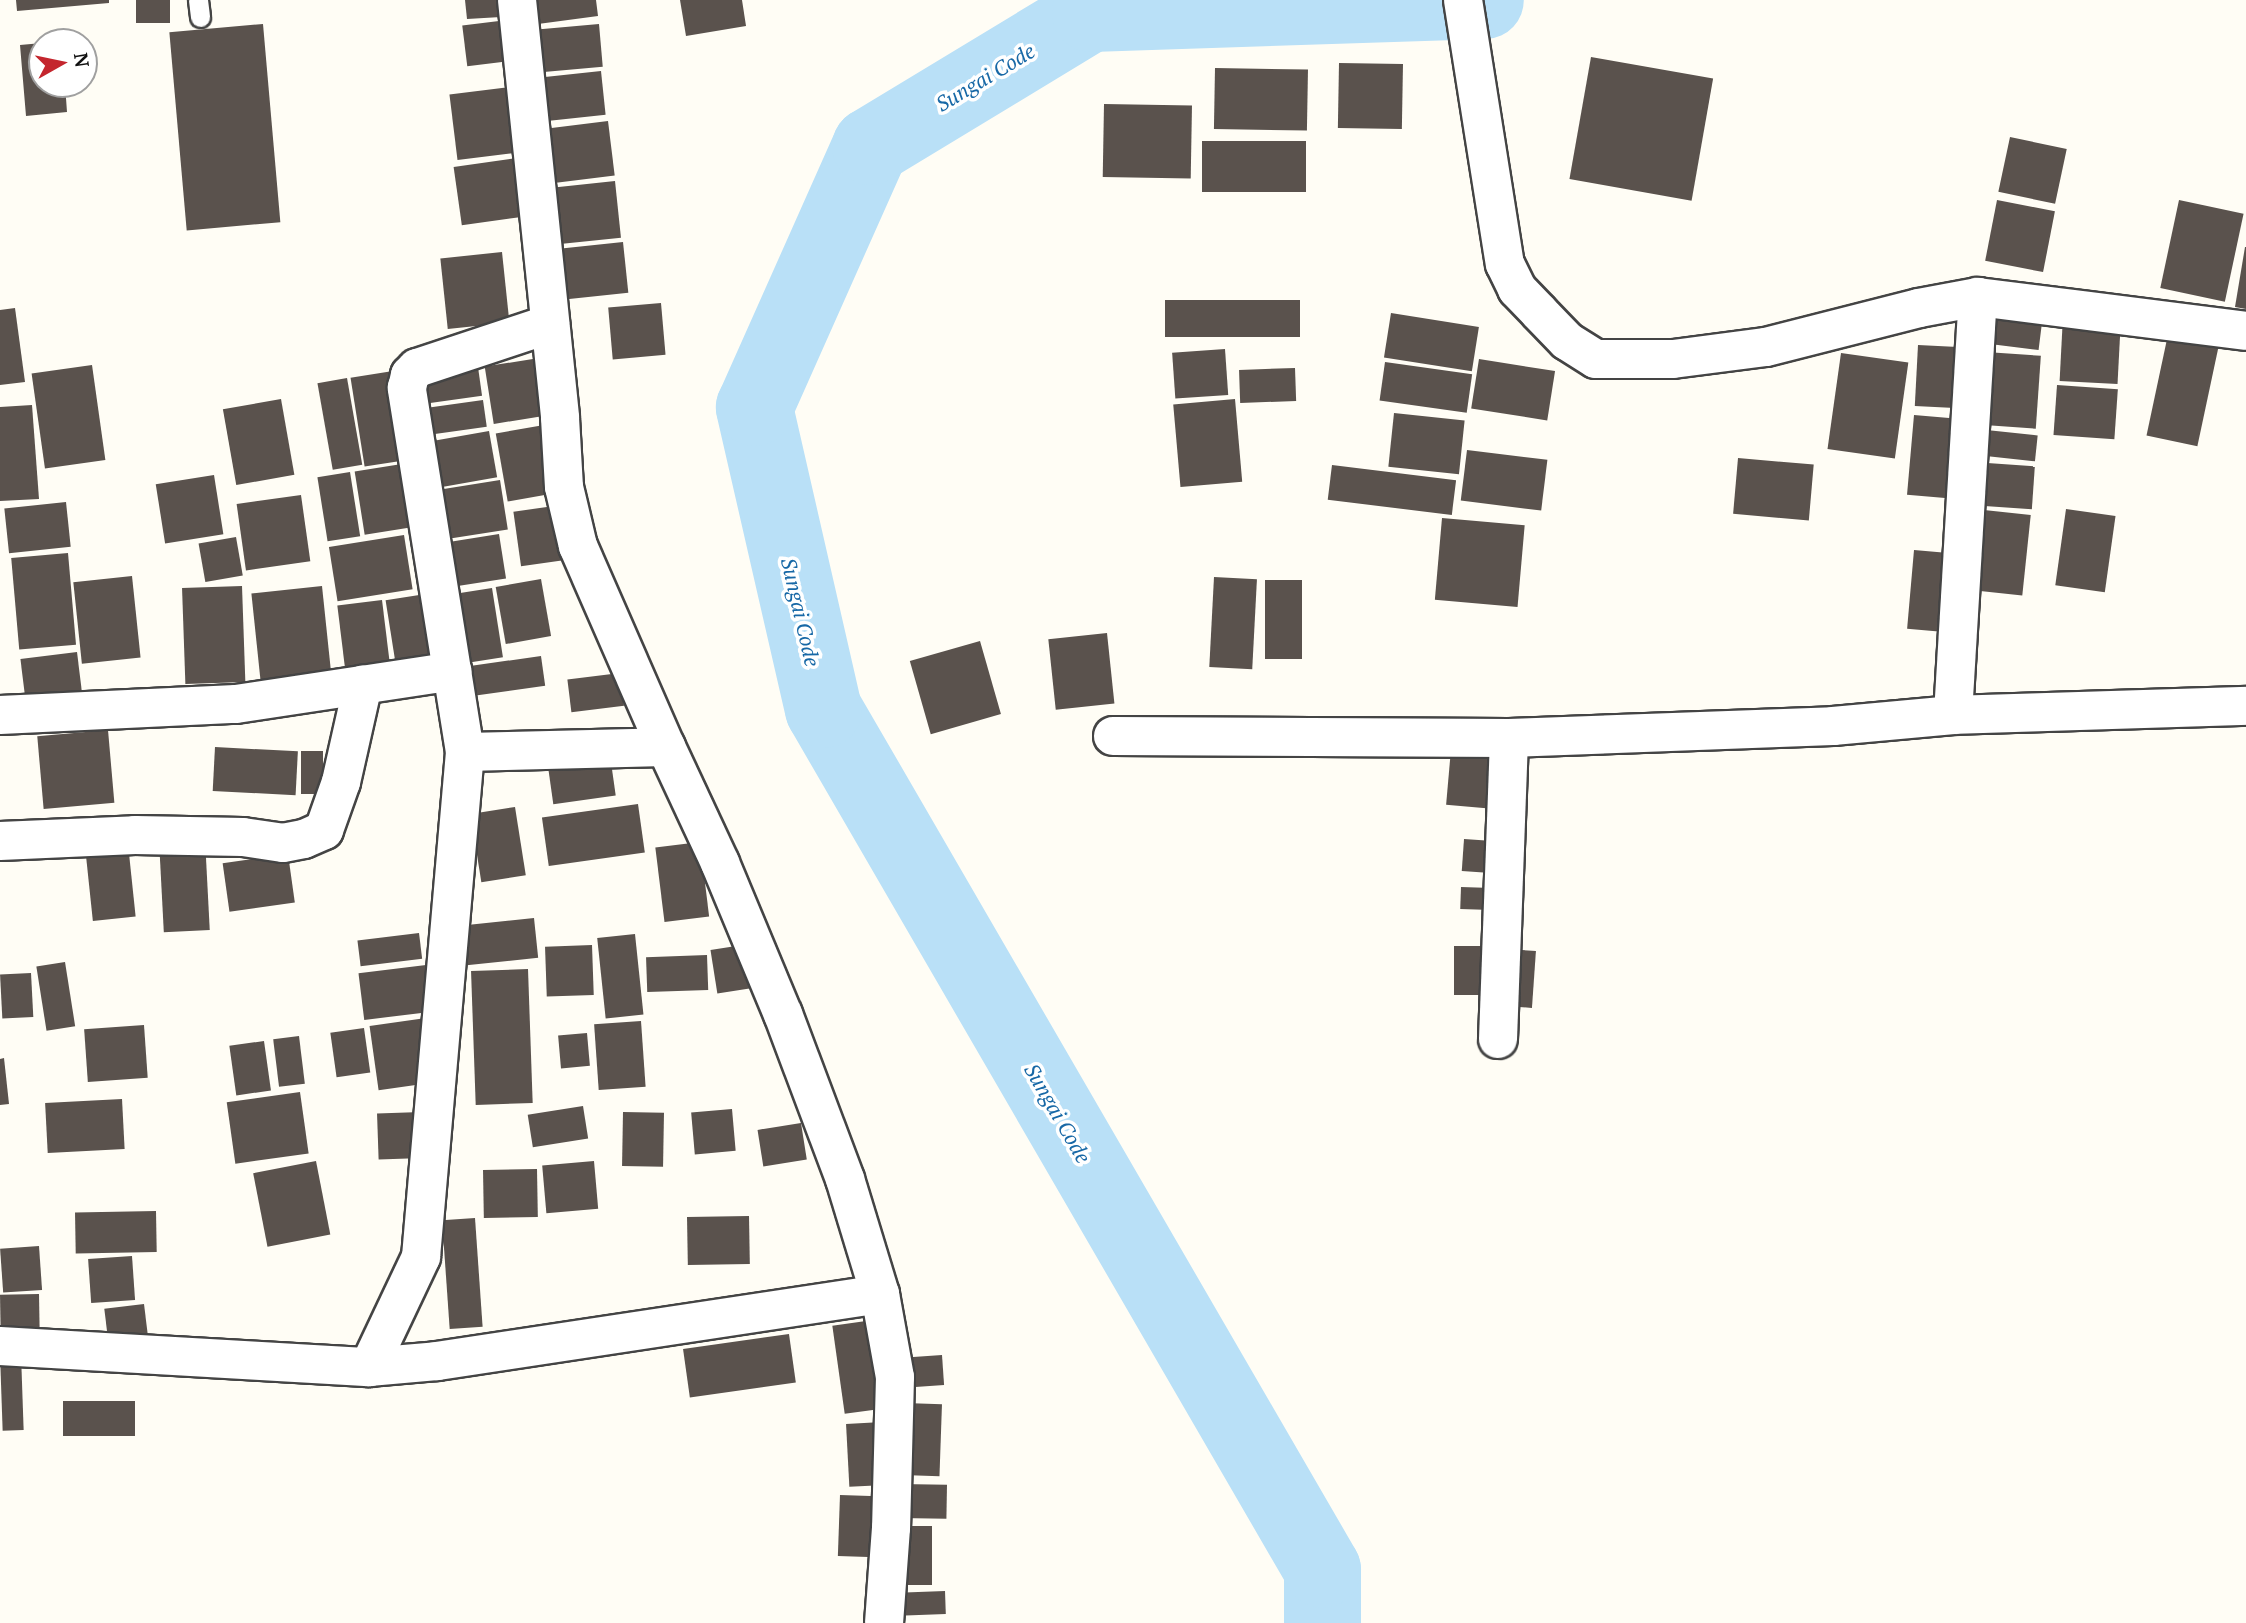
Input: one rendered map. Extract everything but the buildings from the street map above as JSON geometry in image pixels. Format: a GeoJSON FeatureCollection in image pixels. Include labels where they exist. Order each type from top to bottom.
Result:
{"type":"FeatureCollection","features":[{"type":"Feature","properties":{"kind":"street"},"geometry":{"type":"LineString","coordinates":[[517,0],[564,487],[578,546],[720,863],[783,1014],[845,1179],[880,1294],[895,1377],[891,1528],[884,1623]]}},
{"type":"Feature","properties":{"kind":"street"},"geometry":{"type":"LineString","coordinates":[[1463,9],[1505,264],[1517,289],[1539,312],[1567,341],[1596,359],[1672,359],[1766,348],[1919,308],[1979,297],[2246,331]]}},
{"type":"Feature","properties":{"kind":"street"},"geometry":{"type":"LineString","coordinates":[[1953,715],[1979,297]]}},
{"type":"Feature","properties":{"kind":"street"},"geometry":{"type":"LineString","coordinates":[[369,1367],[421,1257],[465,752],[407,388],[410,375],[417,369],[550,324]]}},
{"type":"Feature","properties":{"kind":"street"},"geometry":{"type":"LineString","coordinates":[[0,715],[236,704],[453,671]]}},
{"type":"Feature","properties":{"kind":"street"},"geometry":{"type":"LineString","coordinates":[[0,841],[135,835],[219,835],[283,843],[304,839],[324,830],[341,782],[363,684]]}},
{"type":"Feature","properties":{"kind":"street"},"geometry":{"type":"LineString","coordinates":[[1113,736],[1508,738],[1833,726],[1953,715],[2246,706]]}},
{"type":"Feature","properties":{"kind":"street"},"geometry":{"type":"LineString","coordinates":[[1499,1039],[1508,738]]}},
{"type":"Feature","properties":{"kind":"street"},"geometry":{"type":"LineString","coordinates":[[465,752],[666,747]]}},
{"type":"Feature","properties":{"kind":"street"},"geometry":{"type":"LineString","coordinates":[[0,1346],[369,1367],[437,1361],[880,1294]]}},
{"type":"Feature","properties":{"kind":"waterway","name":"Sungai Code"},"geometry":{"type":"LineString","coordinates":[[1322,1623],[1322,1569],[823,709],[754,407],[870,146],[1090,13],[1485,0]]}}]}
